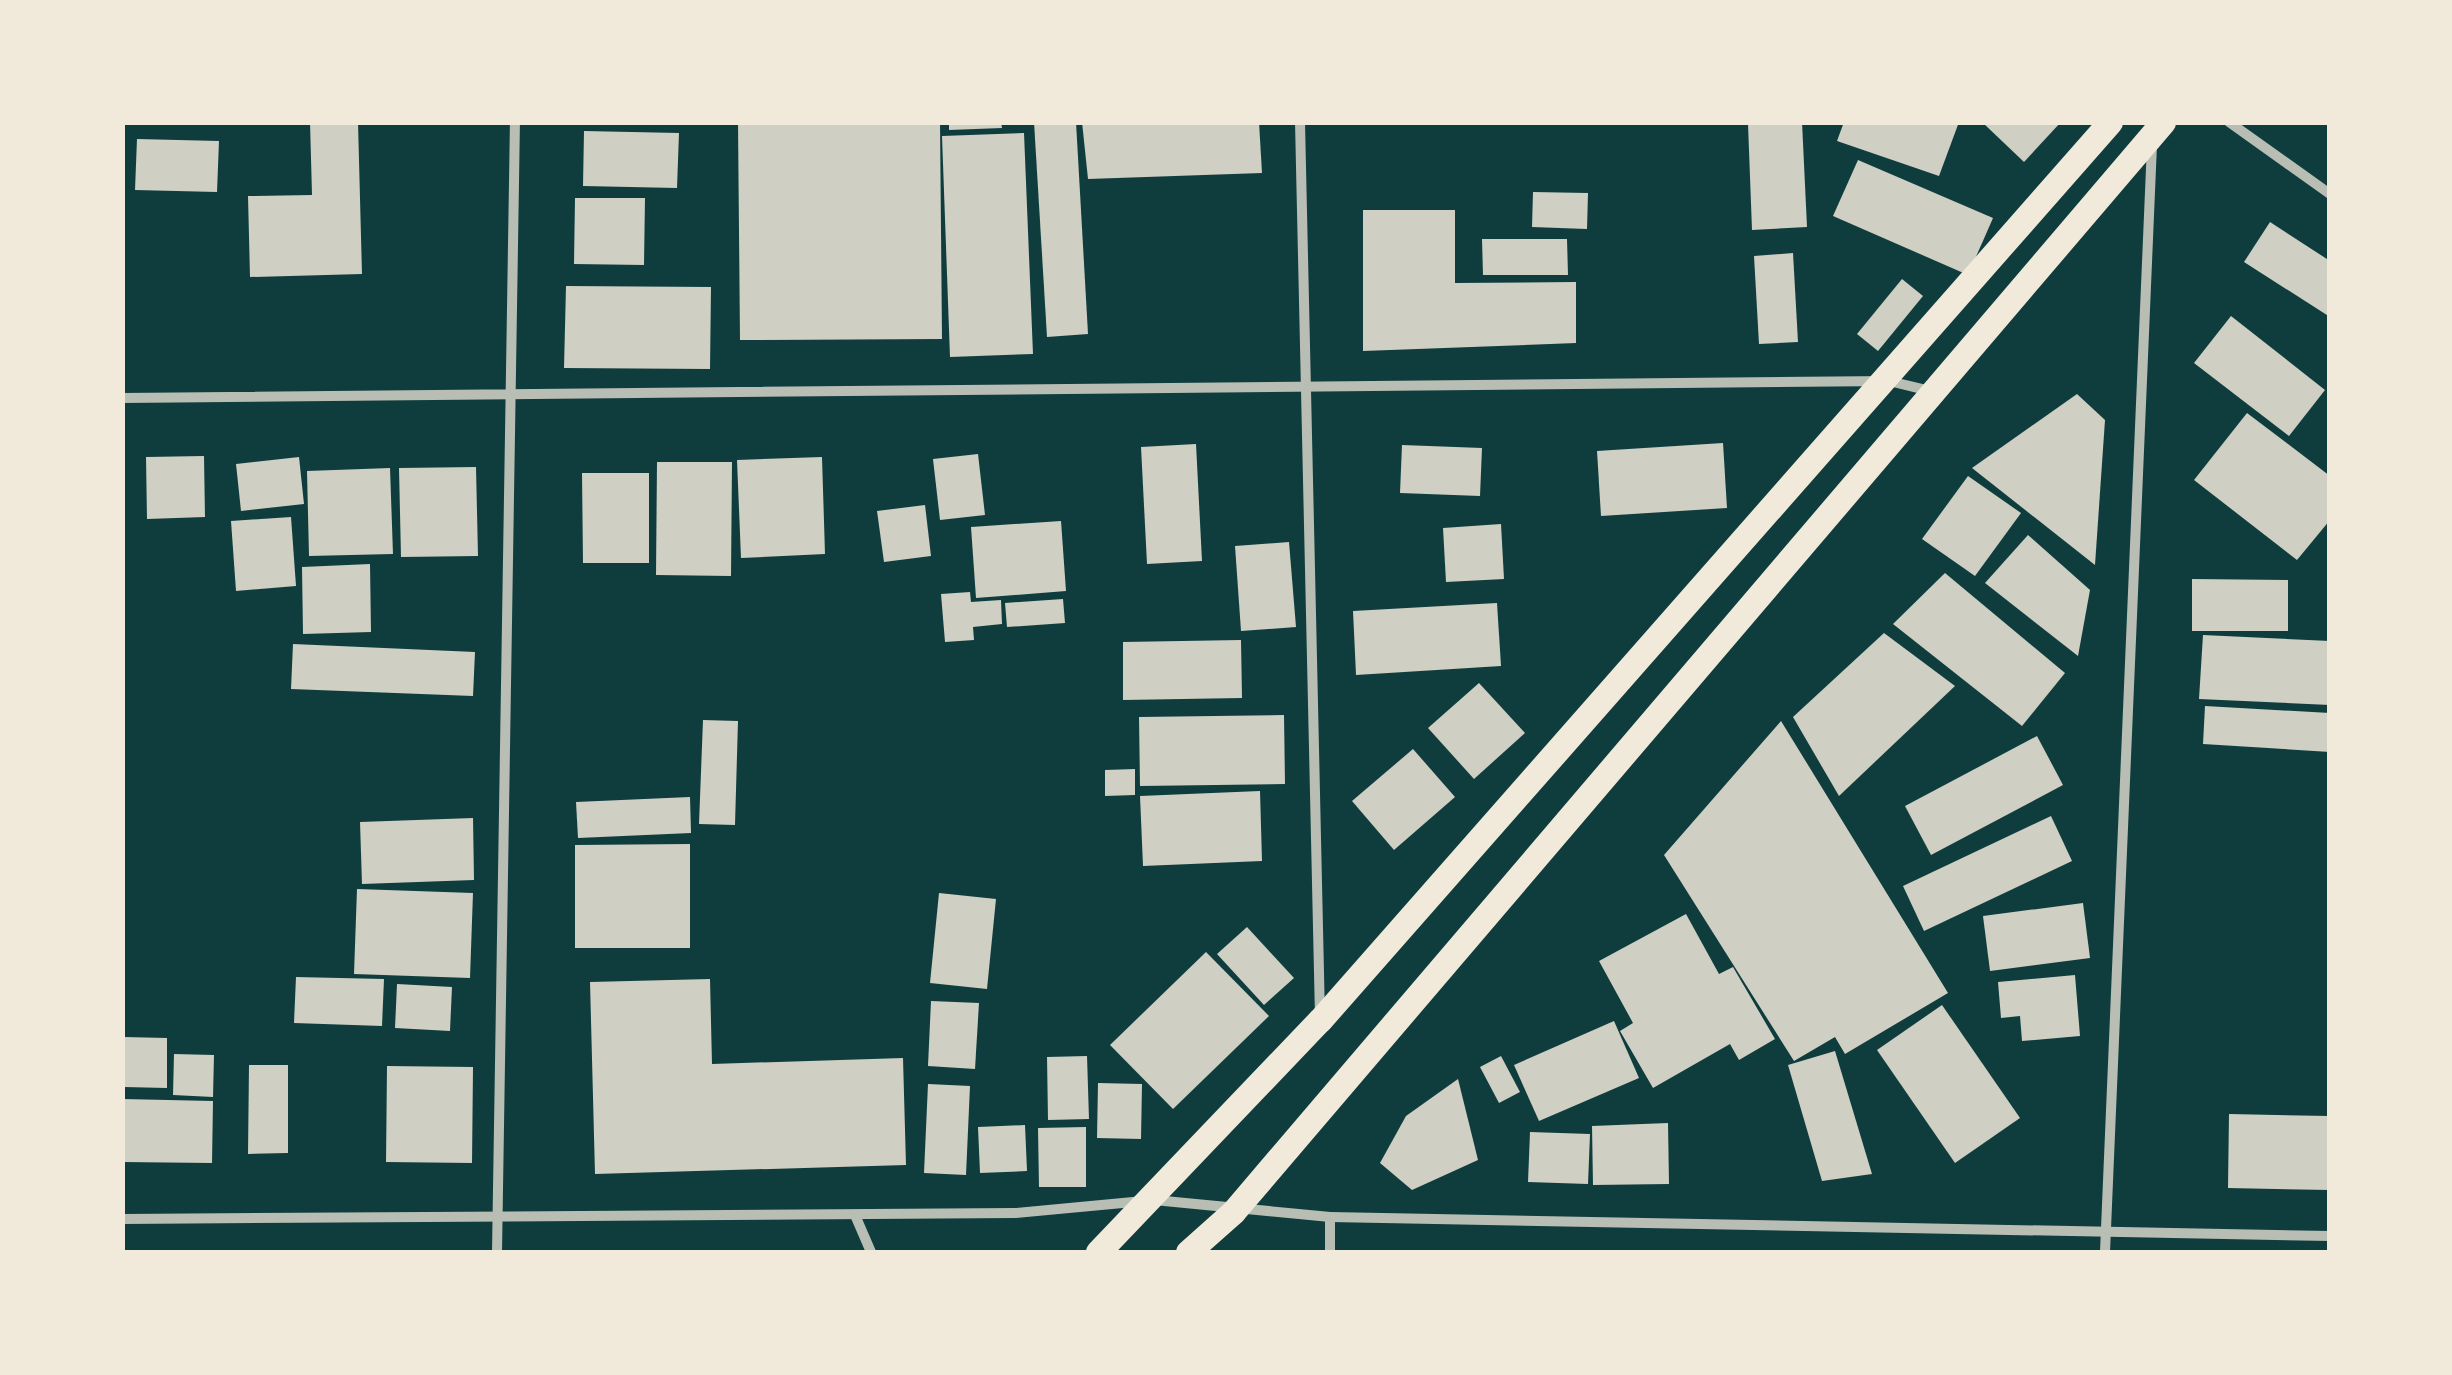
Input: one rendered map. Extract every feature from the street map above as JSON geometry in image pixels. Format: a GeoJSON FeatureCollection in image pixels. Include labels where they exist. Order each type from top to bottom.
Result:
{"type":"FeatureCollection","features":[{"type":"Feature","properties":{"kind":"main road"},"geometry":{"type":"LineString","coordinates":[[1098,1252],[1154,1200],[1320,1020],[1889,381],[2110,122]]}},
{"type":"Feature","properties":{"kind":"main road"},"geometry":{"type":"LineString","coordinates":[[1188,1252],[1233,1212],[1936,392],[2156,126]]}},
{"type":"Feature","properties":{"kind":"street"},"geometry":{"type":"LineString","coordinates":[[497,1252],[515,122]]}},
{"type":"Feature","properties":{"kind":"street"},"geometry":{"type":"LineString","coordinates":[[1300,122],[1320,1020]]}},
{"type":"Feature","properties":{"kind":"street"},"geometry":{"type":"LineString","coordinates":[[2229,122],[2330,194]]}},
{"type":"Feature","properties":{"kind":"street"},"geometry":{"type":"LineString","coordinates":[[2105,1252],[2156,126]]}},
{"type":"Feature","properties":{"kind":"street"},"geometry":{"type":"LineString","coordinates":[[122,398],[1889,381],[1936,392]]}},
{"type":"Feature","properties":{"kind":"street"},"geometry":{"type":"LineString","coordinates":[[122,1219],[855,1216],[1015,1212],[1154,1200],[1233,1212],[1330,1217],[2330,1236]]}},
{"type":"Feature","properties":{"kind":"street"},"geometry":{"type":"LineString","coordinates":[[855,1216],[871,1252]]}},
{"type":"Feature","properties":{"kind":"street"},"geometry":{"type":"LineString","coordinates":[[1330,1217],[1330,1252]]}},
{"type":"Feature","properties":{"kind":"building"},"geometry":{"type":"Polygon","coordinates":[[[310,122],[358,122],[362,274],[250,277],[248,196],[312,195],[310,122]]]}},
{"type":"Feature","properties":{"kind":"building"},"geometry":{"type":"Polygon","coordinates":[[[738,122],[940,122],[942,339],[740,340],[738,122]]]}},
{"type":"Feature","properties":{"kind":"building"},"geometry":{"type":"Polygon","coordinates":[[[949,122],[1001,122],[1002,128],[949,130],[949,122]]]}},
{"type":"Feature","properties":{"kind":"building"},"geometry":{"type":"Polygon","coordinates":[[[1034,122],[1076,122],[1088,334],[1047,337],[1034,122]]]}},
{"type":"Feature","properties":{"kind":"building"},"geometry":{"type":"Polygon","coordinates":[[[1082,122],[1259,122],[1262,173],[1088,179],[1082,122]]]}},
{"type":"Feature","properties":{"kind":"building"},"geometry":{"type":"Polygon","coordinates":[[[1802,122],[1807,227],[1752,230],[1748,124],[1802,122]]]}},
{"type":"Feature","properties":{"kind":"building"},"geometry":{"type":"Polygon","coordinates":[[[1844,122],[1959,122],[1939,176],[1837,141],[1844,122]]]}},
{"type":"Feature","properties":{"kind":"building"},"geometry":{"type":"Polygon","coordinates":[[[1982,122],[2061,122],[2024,162],[1982,122]]]}},
{"type":"Feature","properties":{"kind":"building"},"geometry":{"type":"Polygon","coordinates":[[[584,131],[679,133],[677,188],[583,186],[584,131]]]}},
{"type":"Feature","properties":{"kind":"building"},"geometry":{"type":"Polygon","coordinates":[[[1024,133],[1033,354],[950,357],[942,136],[1024,133]]]}},
{"type":"Feature","properties":{"kind":"building"},"geometry":{"type":"Polygon","coordinates":[[[137,139],[219,141],[217,192],[135,190],[137,139]]]}},
{"type":"Feature","properties":{"kind":"building"},"geometry":{"type":"Polygon","coordinates":[[[1858,160],[1993,218],[1968,275],[1833,216],[1858,160]]]}},
{"type":"Feature","properties":{"kind":"building"},"geometry":{"type":"Polygon","coordinates":[[[1533,192],[1588,193],[1587,229],[1532,227],[1533,192]]]}},
{"type":"Feature","properties":{"kind":"building"},"geometry":{"type":"Polygon","coordinates":[[[575,198],[645,198],[644,265],[574,264],[575,198]]]}},
{"type":"Feature","properties":{"kind":"building"},"geometry":{"type":"Polygon","coordinates":[[[1363,210],[1455,210],[1455,283],[1576,282],[1576,343],[1363,351],[1363,210]]]}},
{"type":"Feature","properties":{"kind":"building"},"geometry":{"type":"Polygon","coordinates":[[[2270,222],[2330,261],[2330,317],[2244,262],[2270,222]]]}},
{"type":"Feature","properties":{"kind":"building"},"geometry":{"type":"Polygon","coordinates":[[[1482,239],[1567,239],[1568,275],[1483,275],[1482,239]]]}},
{"type":"Feature","properties":{"kind":"building"},"geometry":{"type":"Polygon","coordinates":[[[1793,253],[1798,342],[1759,344],[1754,256],[1793,253]]]}},
{"type":"Feature","properties":{"kind":"building"},"geometry":{"type":"Polygon","coordinates":[[[1902,279],[1923,296],[1878,351],[1857,334],[1902,279]]]}},
{"type":"Feature","properties":{"kind":"building"},"geometry":{"type":"Polygon","coordinates":[[[566,286],[711,287],[710,369],[564,368],[566,286]]]}},
{"type":"Feature","properties":{"kind":"building"},"geometry":{"type":"Polygon","coordinates":[[[2231,316],[2325,390],[2289,436],[2194,363],[2231,316]]]}},
{"type":"Feature","properties":{"kind":"building"},"geometry":{"type":"Polygon","coordinates":[[[2077,394],[2105,420],[2095,565],[1972,468],[2077,394]]]}},
{"type":"Feature","properties":{"kind":"building"},"geometry":{"type":"Polygon","coordinates":[[[2247,413],[2330,476],[2330,520],[2297,560],[2194,480],[2247,413]]]}},
{"type":"Feature","properties":{"kind":"building"},"geometry":{"type":"Polygon","coordinates":[[[1723,443],[1727,508],[1601,516],[1597,451],[1723,443]]]}},
{"type":"Feature","properties":{"kind":"building"},"geometry":{"type":"Polygon","coordinates":[[[1196,444],[1202,561],[1147,564],[1141,447],[1196,444]]]}},
{"type":"Feature","properties":{"kind":"building"},"geometry":{"type":"Polygon","coordinates":[[[1402,445],[1482,448],[1480,496],[1400,493],[1402,445]]]}},
{"type":"Feature","properties":{"kind":"building"},"geometry":{"type":"Polygon","coordinates":[[[978,454],[985,515],[940,520],[933,459],[978,454]]]}},
{"type":"Feature","properties":{"kind":"building"},"geometry":{"type":"Polygon","coordinates":[[[204,456],[205,517],[147,519],[146,457],[204,456]]]}},
{"type":"Feature","properties":{"kind":"building"},"geometry":{"type":"Polygon","coordinates":[[[299,457],[304,504],[241,511],[236,464],[299,457]]]}},
{"type":"Feature","properties":{"kind":"building"},"geometry":{"type":"Polygon","coordinates":[[[822,457],[825,554],[741,558],[737,460],[822,457]]]}},
{"type":"Feature","properties":{"kind":"building"},"geometry":{"type":"Polygon","coordinates":[[[657,462],[732,462],[731,576],[656,575],[657,462]]]}},
{"type":"Feature","properties":{"kind":"building"},"geometry":{"type":"Polygon","coordinates":[[[476,467],[478,556],[401,557],[399,468],[476,467]]]}},
{"type":"Feature","properties":{"kind":"building"},"geometry":{"type":"Polygon","coordinates":[[[390,468],[393,554],[309,556],[307,471],[390,468]]]}},
{"type":"Feature","properties":{"kind":"building"},"geometry":{"type":"Polygon","coordinates":[[[582,473],[649,473],[649,563],[583,563],[582,473]]]}},
{"type":"Feature","properties":{"kind":"building"},"geometry":{"type":"Polygon","coordinates":[[[1968,476],[2021,513],[1975,576],[1922,539],[1968,476]]]}},
{"type":"Feature","properties":{"kind":"building"},"geometry":{"type":"Polygon","coordinates":[[[925,505],[931,556],[884,562],[877,511],[925,505]]]}},
{"type":"Feature","properties":{"kind":"building"},"geometry":{"type":"Polygon","coordinates":[[[291,517],[296,586],[236,591],[231,521],[291,517]]]}},
{"type":"Feature","properties":{"kind":"building"},"geometry":{"type":"Polygon","coordinates":[[[1061,521],[1066,591],[976,598],[971,527],[1061,521]]]}},
{"type":"Feature","properties":{"kind":"building"},"geometry":{"type":"Polygon","coordinates":[[[1501,524],[1504,579],[1446,582],[1443,528],[1501,524]]]}},
{"type":"Feature","properties":{"kind":"building"},"geometry":{"type":"Polygon","coordinates":[[[2028,535],[2090,590],[2078,656],[1985,583],[2028,535]]]}},
{"type":"Feature","properties":{"kind":"building"},"geometry":{"type":"Polygon","coordinates":[[[1289,542],[1296,627],[1241,631],[1235,546],[1289,542]]]}},
{"type":"Feature","properties":{"kind":"building"},"geometry":{"type":"Polygon","coordinates":[[[370,564],[371,632],[303,634],[302,567],[370,564]]]}},
{"type":"Feature","properties":{"kind":"building"},"geometry":{"type":"Polygon","coordinates":[[[1945,573],[2065,673],[2022,726],[1893,624],[1945,573]]]}},
{"type":"Feature","properties":{"kind":"building"},"geometry":{"type":"Polygon","coordinates":[[[2192,579],[2288,580],[2288,631],[2192,631],[2192,579]]]}},
{"type":"Feature","properties":{"kind":"building"},"geometry":{"type":"Polygon","coordinates":[[[970,592],[971,602],[1001,600],[1002,624],[973,627],[974,640],[945,642],[941,594],[970,592]]]}},
{"type":"Feature","properties":{"kind":"building"},"geometry":{"type":"Polygon","coordinates":[[[1063,599],[1065,623],[1007,627],[1005,603],[1063,599]]]}},
{"type":"Feature","properties":{"kind":"building"},"geometry":{"type":"Polygon","coordinates":[[[1497,603],[1501,666],[1356,675],[1353,611],[1497,603]]]}},
{"type":"Feature","properties":{"kind":"building"},"geometry":{"type":"Polygon","coordinates":[[[1884,633],[1955,686],[1839,796],[1793,717],[1884,633]]]}},
{"type":"Feature","properties":{"kind":"building"},"geometry":{"type":"Polygon","coordinates":[[[2203,635],[2330,641],[2330,705],[2199,699],[2203,635]]]}},
{"type":"Feature","properties":{"kind":"building"},"geometry":{"type":"Polygon","coordinates":[[[1241,640],[1242,698],[1123,700],[1123,642],[1241,640]]]}},
{"type":"Feature","properties":{"kind":"building"},"geometry":{"type":"Polygon","coordinates":[[[293,644],[475,652],[473,696],[291,689],[293,644]]]}},
{"type":"Feature","properties":{"kind":"building"},"geometry":{"type":"Polygon","coordinates":[[[1479,683],[1525,733],[1474,779],[1428,728],[1479,683]]]}},
{"type":"Feature","properties":{"kind":"building"},"geometry":{"type":"Polygon","coordinates":[[[2205,706],[2330,713],[2330,752],[2203,744],[2205,706]]]}},
{"type":"Feature","properties":{"kind":"building"},"geometry":{"type":"Polygon","coordinates":[[[1284,715],[1285,784],[1140,786],[1139,717],[1284,715]]]}},
{"type":"Feature","properties":{"kind":"building"},"geometry":{"type":"Polygon","coordinates":[[[703,720],[738,721],[735,825],[699,824],[703,720]]]}},
{"type":"Feature","properties":{"kind":"building"},"geometry":{"type":"Polygon","coordinates":[[[1781,721],[1948,993],[1845,1054],[1835,1037],[1794,1061],[1664,855],[1781,721]]]}},
{"type":"Feature","properties":{"kind":"building"},"geometry":{"type":"Polygon","coordinates":[[[2037,736],[2063,785],[1931,855],[1905,806],[2037,736]]]}},
{"type":"Feature","properties":{"kind":"building"},"geometry":{"type":"Polygon","coordinates":[[[1413,749],[1455,797],[1394,850],[1352,801],[1413,749]]]}},
{"type":"Feature","properties":{"kind":"building"},"geometry":{"type":"Polygon","coordinates":[[[1135,769],[1135,795],[1105,796],[1105,770],[1135,769]]]}},
{"type":"Feature","properties":{"kind":"building"},"geometry":{"type":"Polygon","coordinates":[[[1260,791],[1262,861],[1143,866],[1140,796],[1260,791]]]}},
{"type":"Feature","properties":{"kind":"building"},"geometry":{"type":"Polygon","coordinates":[[[690,797],[691,833],[578,838],[576,802],[690,797]]]}},
{"type":"Feature","properties":{"kind":"building"},"geometry":{"type":"Polygon","coordinates":[[[2051,816],[2072,861],[1924,931],[1903,886],[2051,816]]]}},
{"type":"Feature","properties":{"kind":"building"},"geometry":{"type":"Polygon","coordinates":[[[473,818],[474,880],[362,884],[360,822],[473,818]]]}},
{"type":"Feature","properties":{"kind":"building"},"geometry":{"type":"Polygon","coordinates":[[[690,844],[690,948],[575,948],[575,845],[690,844]]]}},
{"type":"Feature","properties":{"kind":"building"},"geometry":{"type":"Polygon","coordinates":[[[357,889],[473,893],[470,978],[354,974],[357,889]]]}},
{"type":"Feature","properties":{"kind":"building"},"geometry":{"type":"Polygon","coordinates":[[[939,893],[996,899],[987,989],[930,983],[939,893]]]}},
{"type":"Feature","properties":{"kind":"building"},"geometry":{"type":"Polygon","coordinates":[[[2083,903],[2090,958],[1990,971],[1983,916],[2083,903]]]}},
{"type":"Feature","properties":{"kind":"building"},"geometry":{"type":"Polygon","coordinates":[[[1686,914],[1719,974],[1733,967],[1775,1039],[1739,1060],[1730,1044],[1653,1088],[1620,1031],[1633,1023],[1599,961],[1686,914]]]}},
{"type":"Feature","properties":{"kind":"building"},"geometry":{"type":"Polygon","coordinates":[[[1247,927],[1294,978],[1264,1005],[1217,954],[1247,927]]]}},
{"type":"Feature","properties":{"kind":"building"},"geometry":{"type":"Polygon","coordinates":[[[1206,952],[1269,1016],[1173,1109],[1110,1045],[1206,952]]]}},
{"type":"Feature","properties":{"kind":"building"},"geometry":{"type":"Polygon","coordinates":[[[2075,975],[2080,1036],[2022,1041],[2020,1016],[2001,1018],[1998,982],[2075,975]]]}},
{"type":"Feature","properties":{"kind":"building"},"geometry":{"type":"Polygon","coordinates":[[[296,977],[384,979],[382,1026],[294,1023],[296,977]]]}},
{"type":"Feature","properties":{"kind":"building"},"geometry":{"type":"Polygon","coordinates":[[[710,979],[712,1064],[903,1058],[906,1165],[595,1174],[590,982],[710,979]]]}},
{"type":"Feature","properties":{"kind":"building"},"geometry":{"type":"Polygon","coordinates":[[[397,984],[452,987],[450,1031],[395,1028],[397,984]]]}},
{"type":"Feature","properties":{"kind":"building"},"geometry":{"type":"Polygon","coordinates":[[[931,1001],[979,1003],[975,1069],[928,1066],[931,1001]]]}},
{"type":"Feature","properties":{"kind":"building"},"geometry":{"type":"Polygon","coordinates":[[[1942,1005],[2020,1118],[1955,1163],[1877,1050],[1942,1005]]]}},
{"type":"Feature","properties":{"kind":"building"},"geometry":{"type":"Polygon","coordinates":[[[1614,1021],[1639,1078],[1539,1121],[1514,1065],[1614,1021]]]}},
{"type":"Feature","properties":{"kind":"building"},"geometry":{"type":"Polygon","coordinates":[[[124,1037],[167,1038],[167,1088],[124,1087],[124,1037]]]}},
{"type":"Feature","properties":{"kind":"building"},"geometry":{"type":"Polygon","coordinates":[[[1835,1051],[1872,1174],[1822,1181],[1788,1065],[1835,1051]]]}},
{"type":"Feature","properties":{"kind":"building"},"geometry":{"type":"Polygon","coordinates":[[[174,1054],[214,1055],[213,1097],[173,1095],[174,1054]]]}},
{"type":"Feature","properties":{"kind":"building"},"geometry":{"type":"Polygon","coordinates":[[[1087,1056],[1089,1119],[1048,1120],[1047,1057],[1087,1056]]]}},
{"type":"Feature","properties":{"kind":"building"},"geometry":{"type":"Polygon","coordinates":[[[1501,1056],[1520,1092],[1499,1103],[1480,1067],[1501,1056]]]}},
{"type":"Feature","properties":{"kind":"building"},"geometry":{"type":"Polygon","coordinates":[[[249,1065],[288,1065],[288,1153],[248,1154],[249,1065]]]}},
{"type":"Feature","properties":{"kind":"building"},"geometry":{"type":"Polygon","coordinates":[[[387,1066],[473,1067],[472,1163],[386,1162],[387,1066]]]}},
{"type":"Feature","properties":{"kind":"building"},"geometry":{"type":"Polygon","coordinates":[[[1458,1079],[1478,1160],[1412,1190],[1380,1163],[1406,1116],[1458,1079]]]}},
{"type":"Feature","properties":{"kind":"building"},"geometry":{"type":"Polygon","coordinates":[[[1098,1083],[1142,1084],[1141,1139],[1097,1138],[1098,1083]]]}},
{"type":"Feature","properties":{"kind":"building"},"geometry":{"type":"Polygon","coordinates":[[[928,1084],[970,1086],[966,1175],[924,1173],[928,1084]]]}},
{"type":"Feature","properties":{"kind":"building"},"geometry":{"type":"Polygon","coordinates":[[[122,1099],[213,1101],[212,1163],[122,1162],[122,1099]]]}},
{"type":"Feature","properties":{"kind":"building"},"geometry":{"type":"Polygon","coordinates":[[[2229,1114],[2330,1116],[2330,1190],[2228,1188],[2229,1114]]]}},
{"type":"Feature","properties":{"kind":"building"},"geometry":{"type":"Polygon","coordinates":[[[1668,1123],[1669,1184],[1593,1185],[1592,1126],[1668,1123]]]}},
{"type":"Feature","properties":{"kind":"building"},"geometry":{"type":"Polygon","coordinates":[[[1025,1125],[1027,1171],[980,1173],[978,1127],[1025,1125]]]}},
{"type":"Feature","properties":{"kind":"building"},"geometry":{"type":"Polygon","coordinates":[[[1086,1127],[1086,1187],[1039,1187],[1038,1128],[1086,1127]]]}},
{"type":"Feature","properties":{"kind":"building"},"geometry":{"type":"Polygon","coordinates":[[[1530,1132],[1590,1134],[1588,1184],[1528,1182],[1530,1132]]]}}]}
